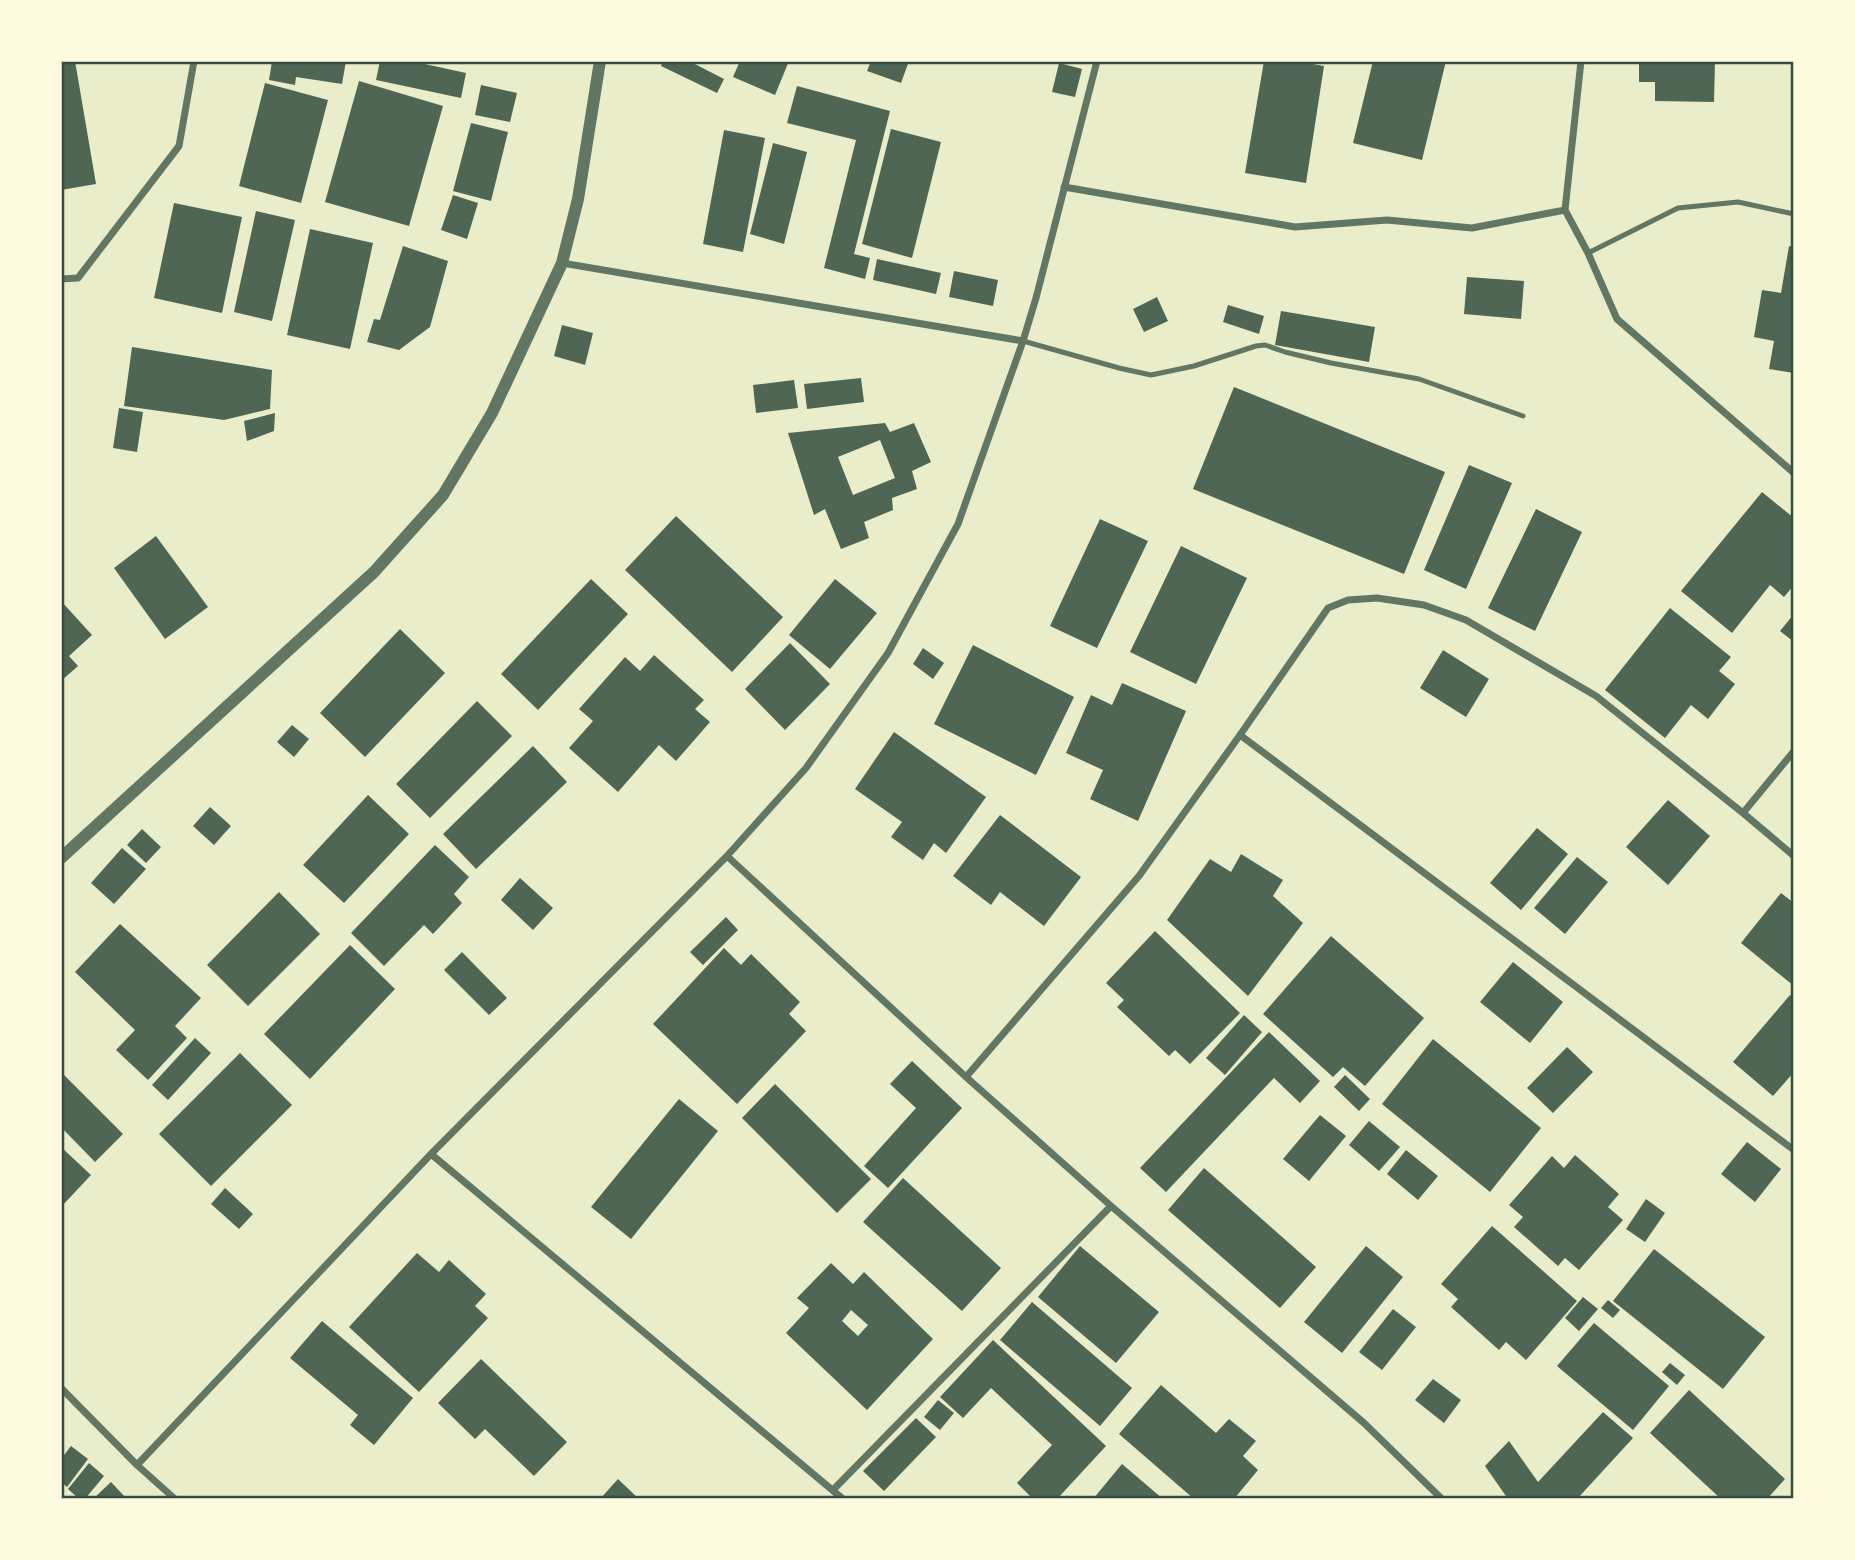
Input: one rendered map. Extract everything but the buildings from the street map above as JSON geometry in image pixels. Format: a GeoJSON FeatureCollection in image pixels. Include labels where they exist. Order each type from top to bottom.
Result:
{"type":"FeatureCollection","features":[{"type":"Feature","properties":{"kind":"street"},"geometry":{"type":"LineString","coordinates":[[61,279],[78,278],[179,146],[194,61]]}},
{"type":"Feature","properties":{"kind":"street"},"geometry":{"type":"LineString","coordinates":[[61,858],[374,572],[443,495],[492,413],[562,263],[578,199],[600,61]]}},
{"type":"Feature","properties":{"kind":"street"},"geometry":{"type":"LineString","coordinates":[[136,1465],[431,1154],[727,856],[806,768],[888,653],[958,524],[1023,341],[1097,61]]}},
{"type":"Feature","properties":{"kind":"street"},"geometry":{"type":"LineString","coordinates":[[1581,61],[1564,209],[1588,253],[1617,319],[1794,473]]}},
{"type":"Feature","properties":{"kind":"street"},"geometry":{"type":"LineString","coordinates":[[1064,187],[1295,226],[1387,220],[1472,228],[1564,209]]}},
{"type":"Feature","properties":{"kind":"street"},"geometry":{"type":"LineString","coordinates":[[562,263],[1023,341]]}},
{"type":"Feature","properties":{"kind":"street"},"geometry":{"type":"LineString","coordinates":[[966,1077],[1139,876],[1328,608],[1348,600],[1377,598],[1423,606],[1466,620],[1596,696],[1794,856]]}},
{"type":"Feature","properties":{"kind":"street"},"geometry":{"type":"LineString","coordinates":[[1240,735],[1794,1150]]}},
{"type":"Feature","properties":{"kind":"street"},"geometry":{"type":"LineString","coordinates":[[1743,813],[1794,751]]}},
{"type":"Feature","properties":{"kind":"street"},"geometry":{"type":"LineString","coordinates":[[727,856],[966,1077],[1111,1206],[1364,1423],[1442,1499]]}},
{"type":"Feature","properties":{"kind":"street"},"geometry":{"type":"LineString","coordinates":[[431,1154],[843,1499]]}},
{"type":"Feature","properties":{"kind":"street"},"geometry":{"type":"LineString","coordinates":[[832,1490],[1111,1206]]}},
{"type":"Feature","properties":{"kind":"street"},"geometry":{"type":"LineString","coordinates":[[61,1388],[136,1465],[175,1499]]}},
{"type":"Feature","properties":{"kind":"lane"},"geometry":{"type":"LineString","coordinates":[[1588,253],[1678,208],[1738,202],[1794,214]]}},
{"type":"Feature","properties":{"kind":"lane"},"geometry":{"type":"LineString","coordinates":[[1023,341],[1151,375],[1194,366],[1265,345],[1331,363],[1419,379],[1524,416]]}}]}
